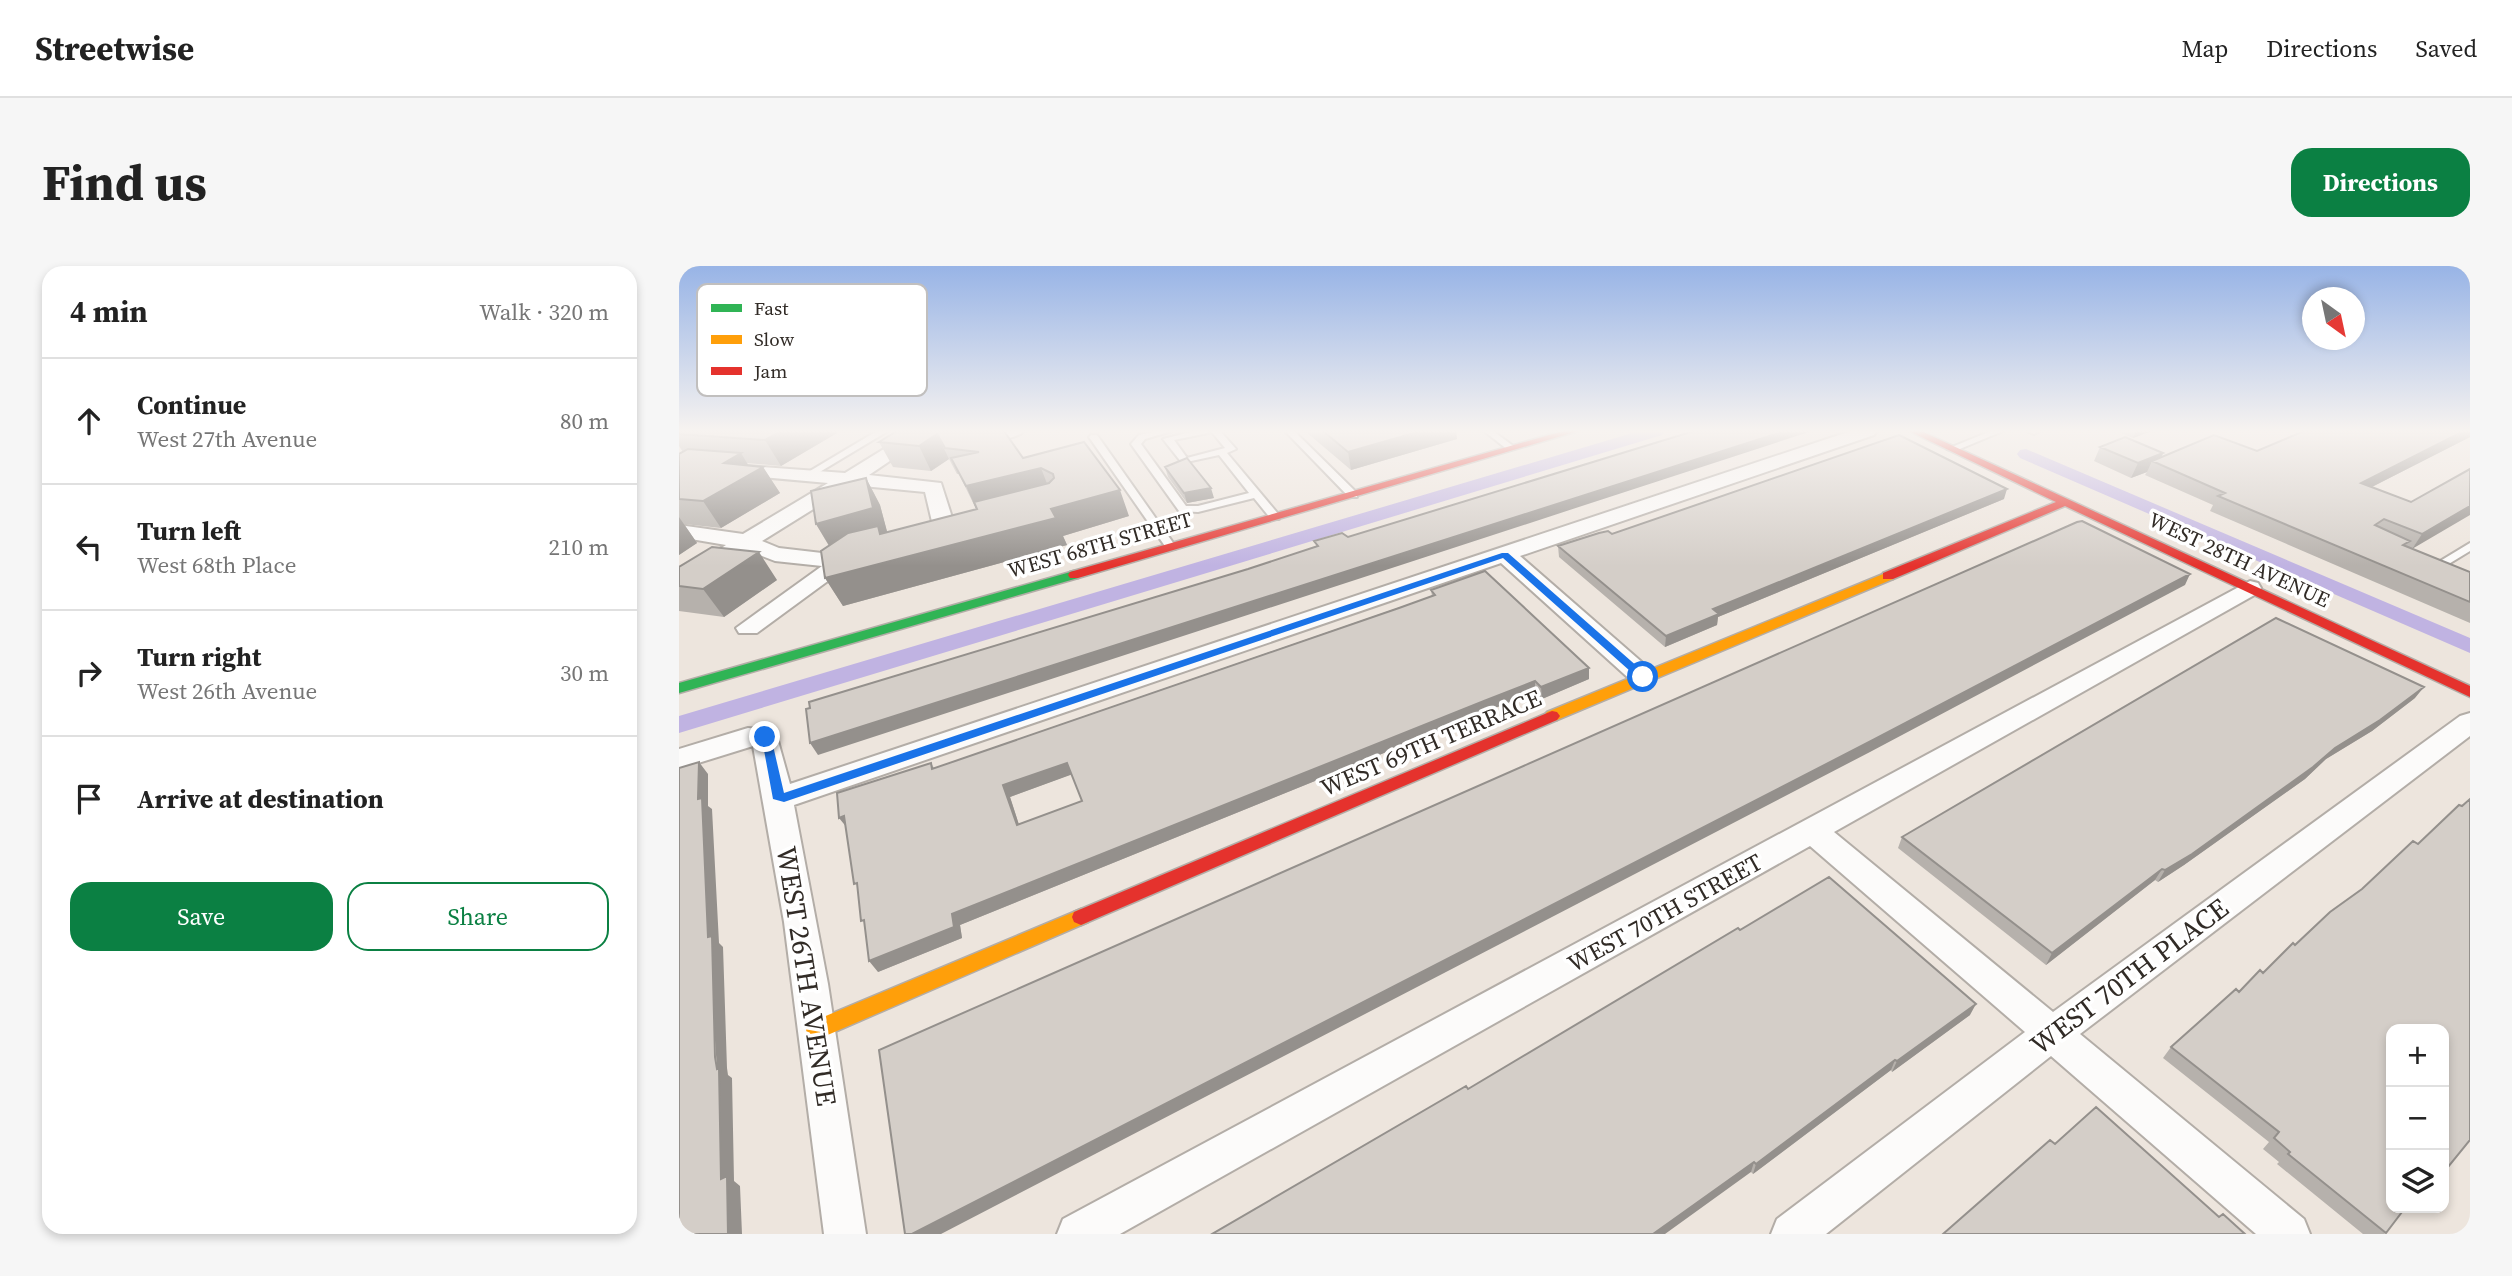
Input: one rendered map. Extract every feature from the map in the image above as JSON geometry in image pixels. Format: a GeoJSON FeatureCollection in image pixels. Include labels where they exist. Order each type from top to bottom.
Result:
{"type":"FeatureCollection","features":[{"type":"Feature","properties":{"kind":"main road","name":"WEST 68TH STREET"},"geometry":{"type":"LineString","coordinates":[[679,688],[1416,476]]}},
{"type":"Feature","properties":{"kind":"main road","name":"WEST 28TH AVENUE"},"geometry":{"type":"LineString","coordinates":[[2010,476],[2470,692]]}},
{"type":"Feature","properties":{"kind":"main road","name":"WEST 69TH TERRACE"},"geometry":{"type":"LineString","coordinates":[[816,1030],[1643,677],[2065,502]]}},
{"type":"Feature","properties":{"kind":"street"},"geometry":{"type":"LineString","coordinates":[[833,476],[935,487],[946,530]]}},
{"type":"Feature","properties":{"kind":"street"},"geometry":{"type":"LineString","coordinates":[[679,586],[744,541],[856,476]]}},
{"type":"Feature","properties":{"kind":"street"},"geometry":{"type":"LineString","coordinates":[[779,799],[1734,476]]}},
{"type":"Feature","properties":{"kind":"street"},"geometry":{"type":"LineString","coordinates":[[920,537],[972,523]]}},
{"type":"Feature","properties":{"kind":"street"},"geometry":{"type":"LineString","coordinates":[[679,531],[744,541],[775,554],[843,562]]}},
{"type":"Feature","properties":{"kind":"street"},"geometry":{"type":"LineString","coordinates":[[748,628],[855,553],[881,546]]}},
{"type":"Feature","properties":{"kind":"street"},"geometry":{"type":"LineString","coordinates":[[1505,555],[1643,677]]}},
{"type":"Feature","properties":{"kind":"street","name":"WEST 70TH STREET"},"geometry":{"type":"LineString","coordinates":[[1078,1234],[1814,831],[2250,588]]}},
{"type":"Feature","properties":{"kind":"street","name":"WEST 70TH PLACE"},"geometry":{"type":"LineString","coordinates":[[1792,1234],[2051,1034],[2470,722]]}},
{"type":"Feature","properties":{"kind":"street","name":"WEST 26TH AVENUE"},"geometry":{"type":"LineString","coordinates":[[679,759],[748,737],[765,737],[779,799],[845,1234]]}},
{"type":"Feature","properties":{"kind":"street"},"geometry":{"type":"LineString","coordinates":[[1814,831],[2289,1234]]}},
{"type":"Feature","properties":{"kind":"lane"},"geometry":{"type":"LineString","coordinates":[[1121,476],[1171,547]]}},
{"type":"Feature","properties":{"kind":"lane"},"geometry":{"type":"LineString","coordinates":[[1159,476],[1183,509],[1198,509],[1256,494]]}},
{"type":"Feature","properties":{"kind":"lane"},"geometry":{"type":"LineString","coordinates":[[1241,476],[1275,517]]}},
{"type":"Feature","properties":{"kind":"lane"},"geometry":{"type":"LineString","coordinates":[[1334,476],[1353,495]]}},
{"type":"Feature","properties":{"kind":"lane"},"geometry":{"type":"LineString","coordinates":[[2438,566],[2470,546]]}},
{"type":"Feature","properties":{"kind":"building"},"geometry":{"type":"Polygon","coordinates":[[[679,476],[747,476],[703,501],[679,499],[679,476]]]}},
{"type":"Feature","properties":{"kind":"building"},"geometry":{"type":"Polygon","coordinates":[[[961,476],[1007,476],[966,486],[961,476]]]}},
{"type":"Feature","properties":{"kind":"building"},"geometry":{"type":"Polygon","coordinates":[[[1110,476],[1120,490],[1051,509],[1056,518],[825,578],[821,551],[848,533],[878,526],[880,534],[977,509],[974,502],[1049,483],[1054,478],[1110,476]]]}},
{"type":"Feature","properties":{"kind":"building"},"geometry":{"type":"Polygon","coordinates":[[[1172,476],[1202,476],[1211,488],[1184,493],[1172,476]]]}},
{"type":"Feature","properties":{"kind":"building"},"geometry":{"type":"Polygon","coordinates":[[[1547,476],[1644,476],[810,743],[806,709],[810,708],[809,702],[1248,569],[1318,546],[1314,541],[1342,533],[1348,537],[1547,476]]]}},
{"type":"Feature","properties":{"kind":"building"},"geometry":{"type":"Polygon","coordinates":[[[1780,476],[1981,476],[2007,489],[1713,609],[1719,614],[1666,636],[1558,546],[1608,531],[1612,534],[1780,476]]]}},
{"type":"Feature","properties":{"kind":"building"},"geometry":{"type":"Polygon","coordinates":[[[2187,476],[2375,476],[2361,483],[2411,502],[2457,476],[2470,476],[2470,506],[2422,534],[2384,519],[2375,525],[2410,541],[2403,545],[2470,572],[2470,602],[2218,496],[2225,493],[2187,476]]]}},
{"type":"Feature","properties":{"kind":"building"},"geometry":{"type":"Polygon","coordinates":[[[866,478],[873,508],[816,524],[811,491],[866,478]]]}},
{"type":"Feature","properties":{"kind":"building"},"geometry":{"type":"Polygon","coordinates":[[[2082,521],[2190,574],[912,1234],[905,1234],[879,1050],[2082,521]]]}},
{"type":"Feature","properties":{"kind":"building"},"geometry":{"type":"Polygon","coordinates":[[[712,547],[759,552],[703,589],[679,586],[679,567],[712,547]]]}},
{"type":"Feature","properties":{"kind":"building"},"geometry":{"type":"Polygon","coordinates":[[[1485,571],[1589,668],[1541,687],[1535,681],[952,914],[954,927],[869,961],[857,883],[854,884],[844,816],[839,818],[837,793],[931,763],[932,769],[1435,595],[1431,590],[1485,571]],[[1067,763],[1003,785],[1017,825],[1082,801],[1067,763]]]}},
{"type":"Feature","properties":{"kind":"building"},"geometry":{"type":"Polygon","coordinates":[[[2276,618],[2424,687],[2380,720],[2335,748],[2313,767],[2192,854],[2165,870],[2162,869],[2052,953],[1902,837],[2276,618]]]}},
{"type":"Feature","properties":{"kind":"building"},"geometry":{"type":"Polygon","coordinates":[[[699,762],[698,799],[702,798],[708,937],[712,936],[715,1057],[717,1069],[719,1068],[721,1179],[727,1176],[728,1234],[679,1234],[679,768],[699,762]]]}},
{"type":"Feature","properties":{"kind":"building"},"geometry":{"type":"Polygon","coordinates":[[[2470,799],[2470,1140],[2449,1166],[2449,1024],[2386,1024],[2386,1213],[2401,1213],[2386,1233],[2288,1154],[2290,1152],[2274,1138],[2279,1132],[2171,1047],[2236,989],[2239,992],[2260,970],[2263,973],[2293,943],[2295,945],[2330,912],[2362,889],[2413,841],[2418,844],[2459,805],[2462,806],[2470,799]]]}},
{"type":"Feature","properties":{"kind":"building"},"geometry":{"type":"Polygon","coordinates":[[[1829,877],[1976,1004],[1895,1060],[1756,1164],[1754,1162],[1653,1234],[1212,1234],[1466,1086],[1468,1089],[1738,928],[1740,930],[1829,877]]]}},
{"type":"Feature","properties":{"kind":"building"},"geometry":{"type":"Polygon","coordinates":[[[2096,1107],[2219,1217],[2223,1214],[2245,1234],[1943,1234],[2050,1140],[2055,1144],[2096,1107]]]}},
{"type":"Feature","properties":{"kind":"waterway"},"geometry":{"type":"LineString","coordinates":[[679,725],[1506,476]]}},
{"type":"Feature","properties":{"kind":"waterway"},"geometry":{"type":"LineString","coordinates":[[2077,476],[2470,646]]}},
{"type":"Feature","properties":{"kind":"traffic: fast"},"geometry":{"type":"LineString","coordinates":[[679,688],[1074,575]]}},
{"type":"Feature","properties":{"kind":"traffic: slow"},"geometry":{"type":"LineString","coordinates":[[1552,716],[1888,576]]}},
{"type":"Feature","properties":{"kind":"traffic: slow"},"geometry":{"type":"LineString","coordinates":[[816,1030],[1081,917]]}},
{"type":"Feature","properties":{"kind":"traffic: jam"},"geometry":{"type":"LineString","coordinates":[[1074,575],[1416,476]]}},
{"type":"Feature","properties":{"kind":"traffic: jam"},"geometry":{"type":"LineString","coordinates":[[2010,476],[2470,692]]}},
{"type":"Feature","properties":{"kind":"traffic: jam"},"geometry":{"type":"LineString","coordinates":[[1888,576],[2065,502]]}},
{"type":"Feature","properties":{"kind":"traffic: jam"},"geometry":{"type":"LineString","coordinates":[[1081,917],[1552,716]]}},
{"type":"Feature","properties":{"kind":"route"},"geometry":{"type":"LineString","coordinates":[[765,737],[779,799],[1505,555],[1643,677]]}}]}
